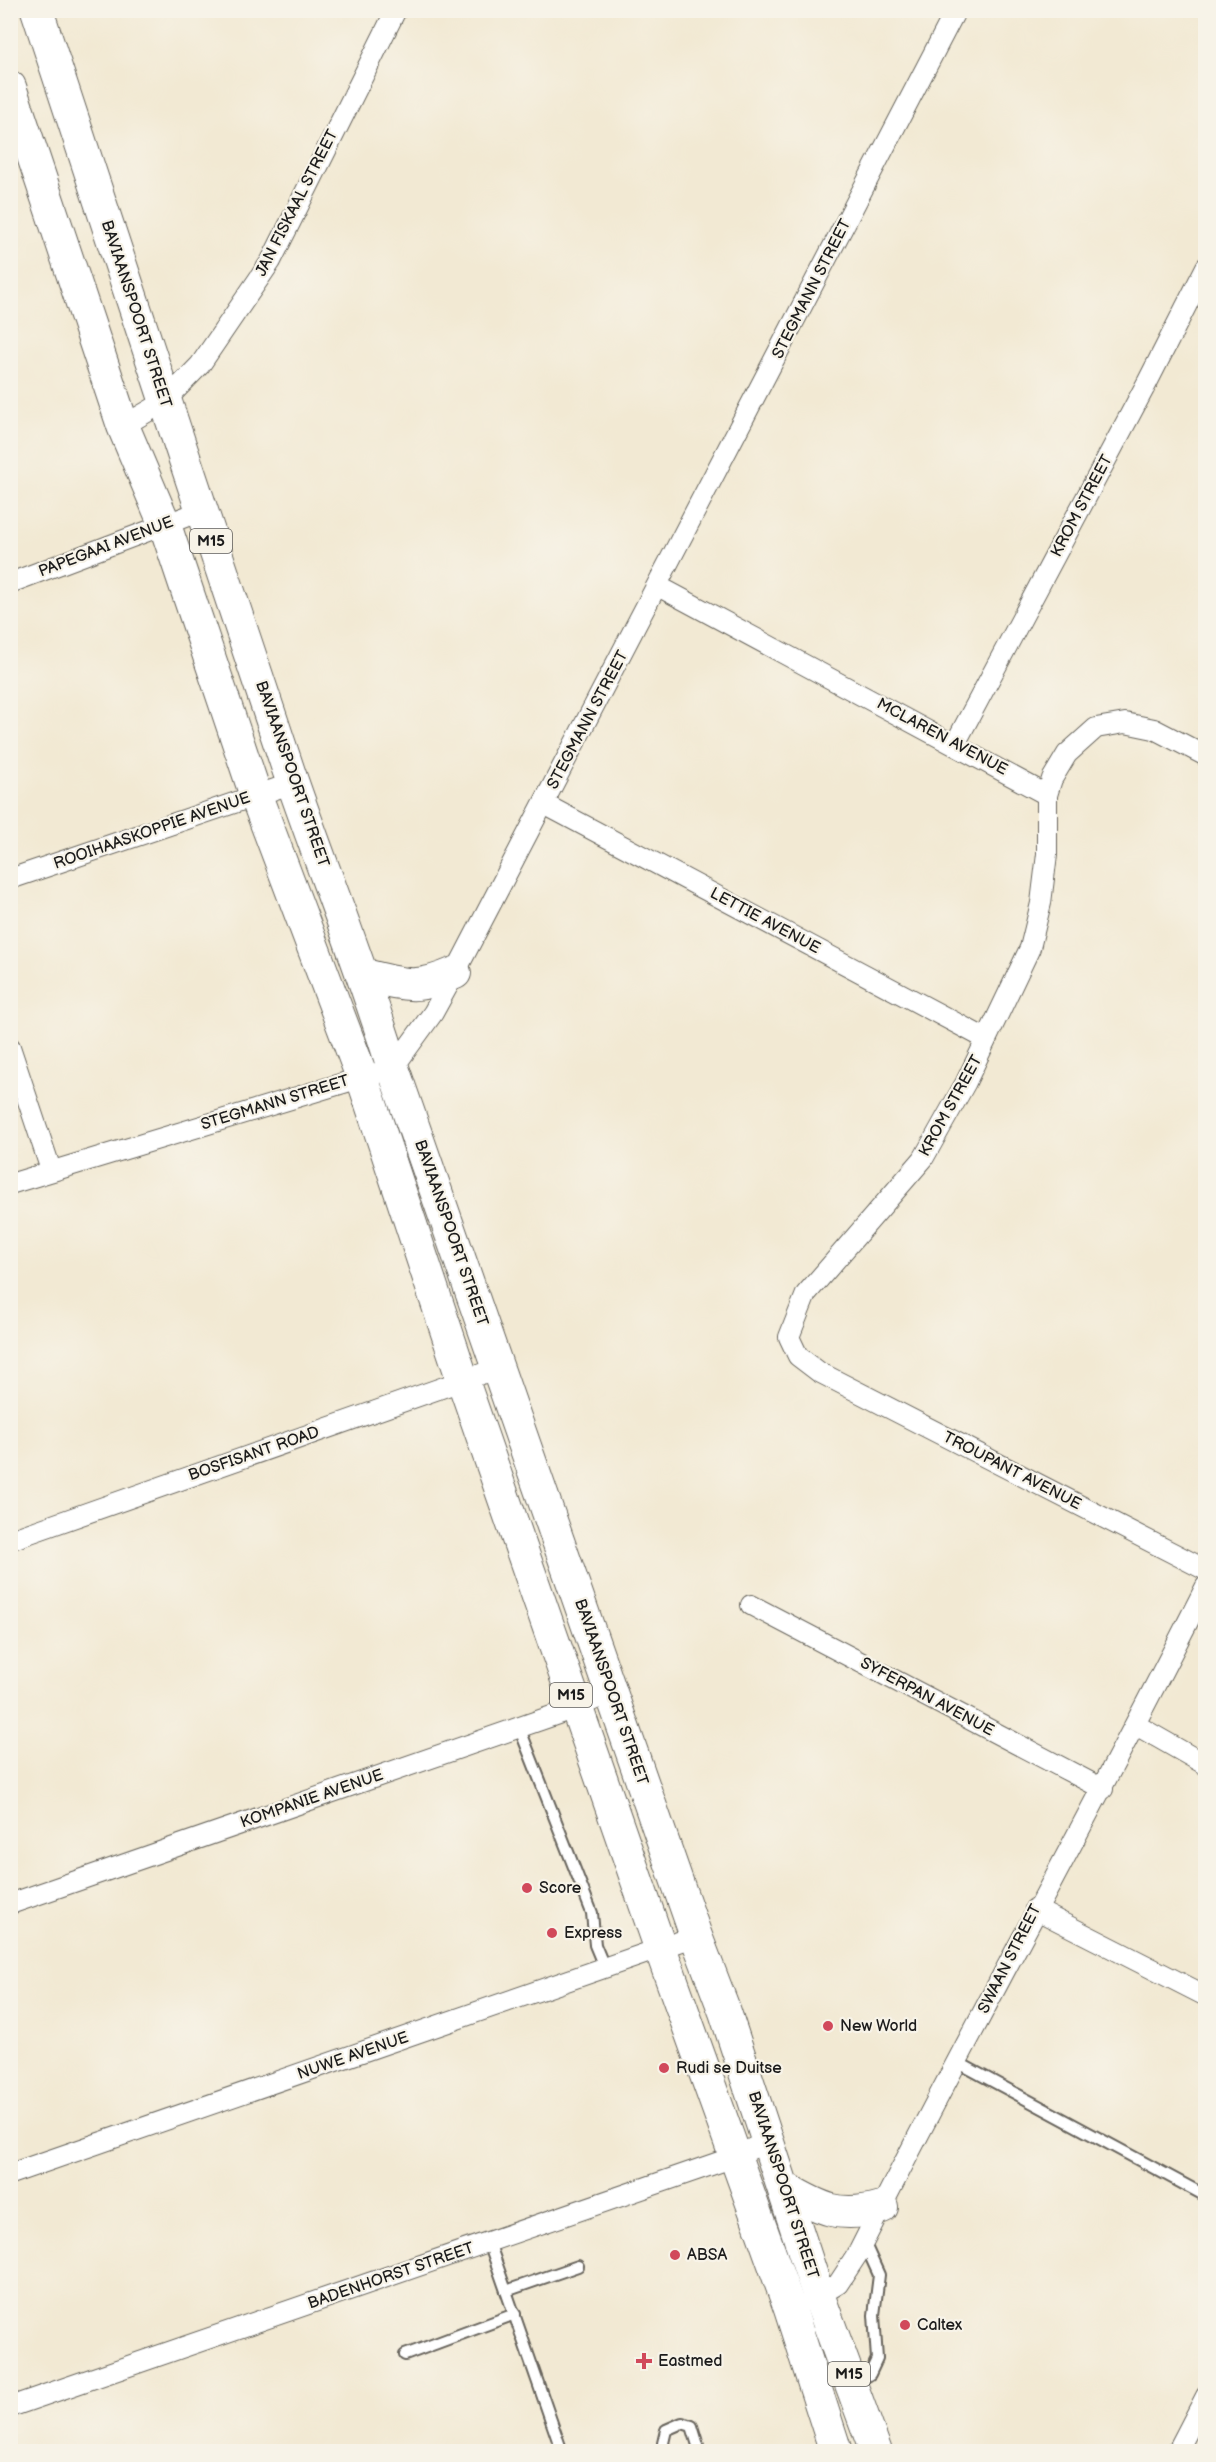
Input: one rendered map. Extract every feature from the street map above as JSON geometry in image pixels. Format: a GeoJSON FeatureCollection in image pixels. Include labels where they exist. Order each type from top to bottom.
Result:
{"type":"FeatureCollection","features":[{"type":"Feature","properties":{"kind":"main road","name":"BAVIAANSPOORT STREET"},"geometry":{"type":"LineString","coordinates":[[37,10],[201,511],[293,783],[365,975],[393,1068],[696,1936],[726,2012],[819,2297],[876,2451]]}},
{"type":"Feature","properties":{"kind":"main road","name":"BAVIAANSPOORT STREET"},"geometry":{"type":"LineString","coordinates":[[10,87],[123,426],[165,525],[256,796],[362,1077],[575,1708],[790,2309],[836,2451]]}},
{"type":"Feature","properties":{"kind":"main road"},"geometry":{"type":"LineString","coordinates":[[365,975],[407,986],[422,985],[455,973]]}},
{"type":"Feature","properties":{"kind":"main road"},"geometry":{"type":"LineString","coordinates":[[785,2188],[829,2211],[853,2214],[882,2207]]}},
{"type":"Feature","properties":{"kind":"street","name":"JAN FISKAAL STREET"},"geometry":{"type":"LineString","coordinates":[[123,426],[165,402],[200,365],[271,261],[396,10]]}},
{"type":"Feature","properties":{"kind":"street","name":"STEGMANN STREET"},"geometry":{"type":"LineString","coordinates":[[10,1184],[393,1068],[432,1013],[455,973],[956,10]]}},
{"type":"Feature","properties":{"kind":"street","name":"KROM STREET"},"geometry":{"type":"LineString","coordinates":[[956,744],[1206,267]]}},
{"type":"Feature","properties":{"kind":"street","name":"PAPEGAAI AVENUE"},"geometry":{"type":"LineString","coordinates":[[10,583],[201,511]]}},
{"type":"Feature","properties":{"kind":"street","name":"MCLAREN AVENUE"},"geometry":{"type":"LineString","coordinates":[[658,586],[956,744],[1047,795]]}},
{"type":"Feature","properties":{"kind":"street"},"geometry":{"type":"LineString","coordinates":[[1047,795],[1052,778],[1067,754],[1096,728],[1125,723],[1154,729],[1206,756]]}},
{"type":"Feature","properties":{"kind":"street","name":"ROOIHAASKOPPIE AVENUE"},"geometry":{"type":"LineString","coordinates":[[10,879],[293,783]]}},
{"type":"Feature","properties":{"kind":"street","name":"KROM STREET"},"geometry":{"type":"LineString","coordinates":[[819,1372],[798,1356],[789,1337],[806,1294],[923,1159],[986,1039],[1030,948],[1041,903],[1047,854],[1047,795]]}},
{"type":"Feature","properties":{"kind":"street","name":"LETTIE AVENUE"},"geometry":{"type":"LineString","coordinates":[[544,804],[986,1039]]}},
{"type":"Feature","properties":{"kind":"street"},"geometry":{"type":"LineString","coordinates":[[10,1047],[51,1170]]}},
{"type":"Feature","properties":{"kind":"street","name":"BOSFISANT ROAD"},"geometry":{"type":"LineString","coordinates":[[10,1540],[498,1368]]}},
{"type":"Feature","properties":{"kind":"street","name":"TROUPANT AVENUE"},"geometry":{"type":"LineString","coordinates":[[819,1372],[1206,1570]]}},
{"type":"Feature","properties":{"kind":"street","name":"SWAAN STREET"},"geometry":{"type":"LineString","coordinates":[[790,2309],[819,2297],[838,2284],[864,2242],[1035,1909],[1103,1789],[1206,1586]]}},
{"type":"Feature","properties":{"kind":"street","name":"SYFERPAN AVENUE"},"geometry":{"type":"LineString","coordinates":[[751,1605],[1103,1789]]}},
{"type":"Feature","properties":{"kind":"street","name":"KOMPANIE AVENUE"},"geometry":{"type":"LineString","coordinates":[[10,1904],[575,1708],[612,1692]]}},
{"type":"Feature","properties":{"kind":"street"},"geometry":{"type":"LineString","coordinates":[[1136,1725],[1206,1765]]}},
{"type":"Feature","properties":{"kind":"street"},"geometry":{"type":"LineString","coordinates":[[1035,1909],[1206,1996]]}},
{"type":"Feature","properties":{"kind":"street","name":"NUWE AVENUE"},"geometry":{"type":"LineString","coordinates":[[10,2174],[696,1936]]}},
{"type":"Feature","properties":{"kind":"street","name":"BADENHORST STREET"},"geometry":{"type":"LineString","coordinates":[[10,2407],[736,2156],[769,2140]]}},
{"type":"Feature","properties":{"kind":"street"},"geometry":{"type":"LineString","coordinates":[[1177,2451],[1206,2396]]}},
{"type":"Feature","properties":{"kind":"lane"},"geometry":{"type":"LineString","coordinates":[[519,1727],[592,1913],[595,1945],[605,1969]]}},
{"type":"Feature","properties":{"kind":"lane"},"geometry":{"type":"LineString","coordinates":[[957,2062],[1206,2196]]}},
{"type":"Feature","properties":{"kind":"lane"},"geometry":{"type":"LineString","coordinates":[[489,2242],[562,2451]]}},
{"type":"Feature","properties":{"kind":"lane"},"geometry":{"type":"LineString","coordinates":[[853,2385],[870,2374],[877,2359],[874,2308],[879,2275],[864,2242]]}},
{"type":"Feature","properties":{"kind":"lane"},"geometry":{"type":"LineString","coordinates":[[506,2291],[578,2266]]}},
{"type":"Feature","properties":{"kind":"lane"},"geometry":{"type":"LineString","coordinates":[[405,2355],[515,2314]]}},
{"type":"Feature","properties":{"kind":"lane"},"geometry":{"type":"LineString","coordinates":[[666,2451],[663,2443],[666,2430],[688,2423],[692,2426],[700,2451]]}},
{"type":"Feature","properties":{"kind":"place","name":"Score"},"geometry":{"type":"Point","coordinates":[527,1888]}},
{"type":"Feature","properties":{"kind":"place","name":"Express"},"geometry":{"type":"Point","coordinates":[552,1933]}},
{"type":"Feature","properties":{"kind":"place","name":"New World"},"geometry":{"type":"Point","coordinates":[828,2026]}},
{"type":"Feature","properties":{"kind":"place","name":"Rudi se Duitse"},"geometry":{"type":"Point","coordinates":[664,2068]}},
{"type":"Feature","properties":{"kind":"place","name":"ABSA"},"geometry":{"type":"Point","coordinates":[675,2255]}},
{"type":"Feature","properties":{"kind":"place","name":"Caltex"},"geometry":{"type":"Point","coordinates":[905,2325]}},
{"type":"Feature","properties":{"kind":"place","name":"Eastmed"},"geometry":{"type":"Point","coordinates":[644,2361]}}]}
